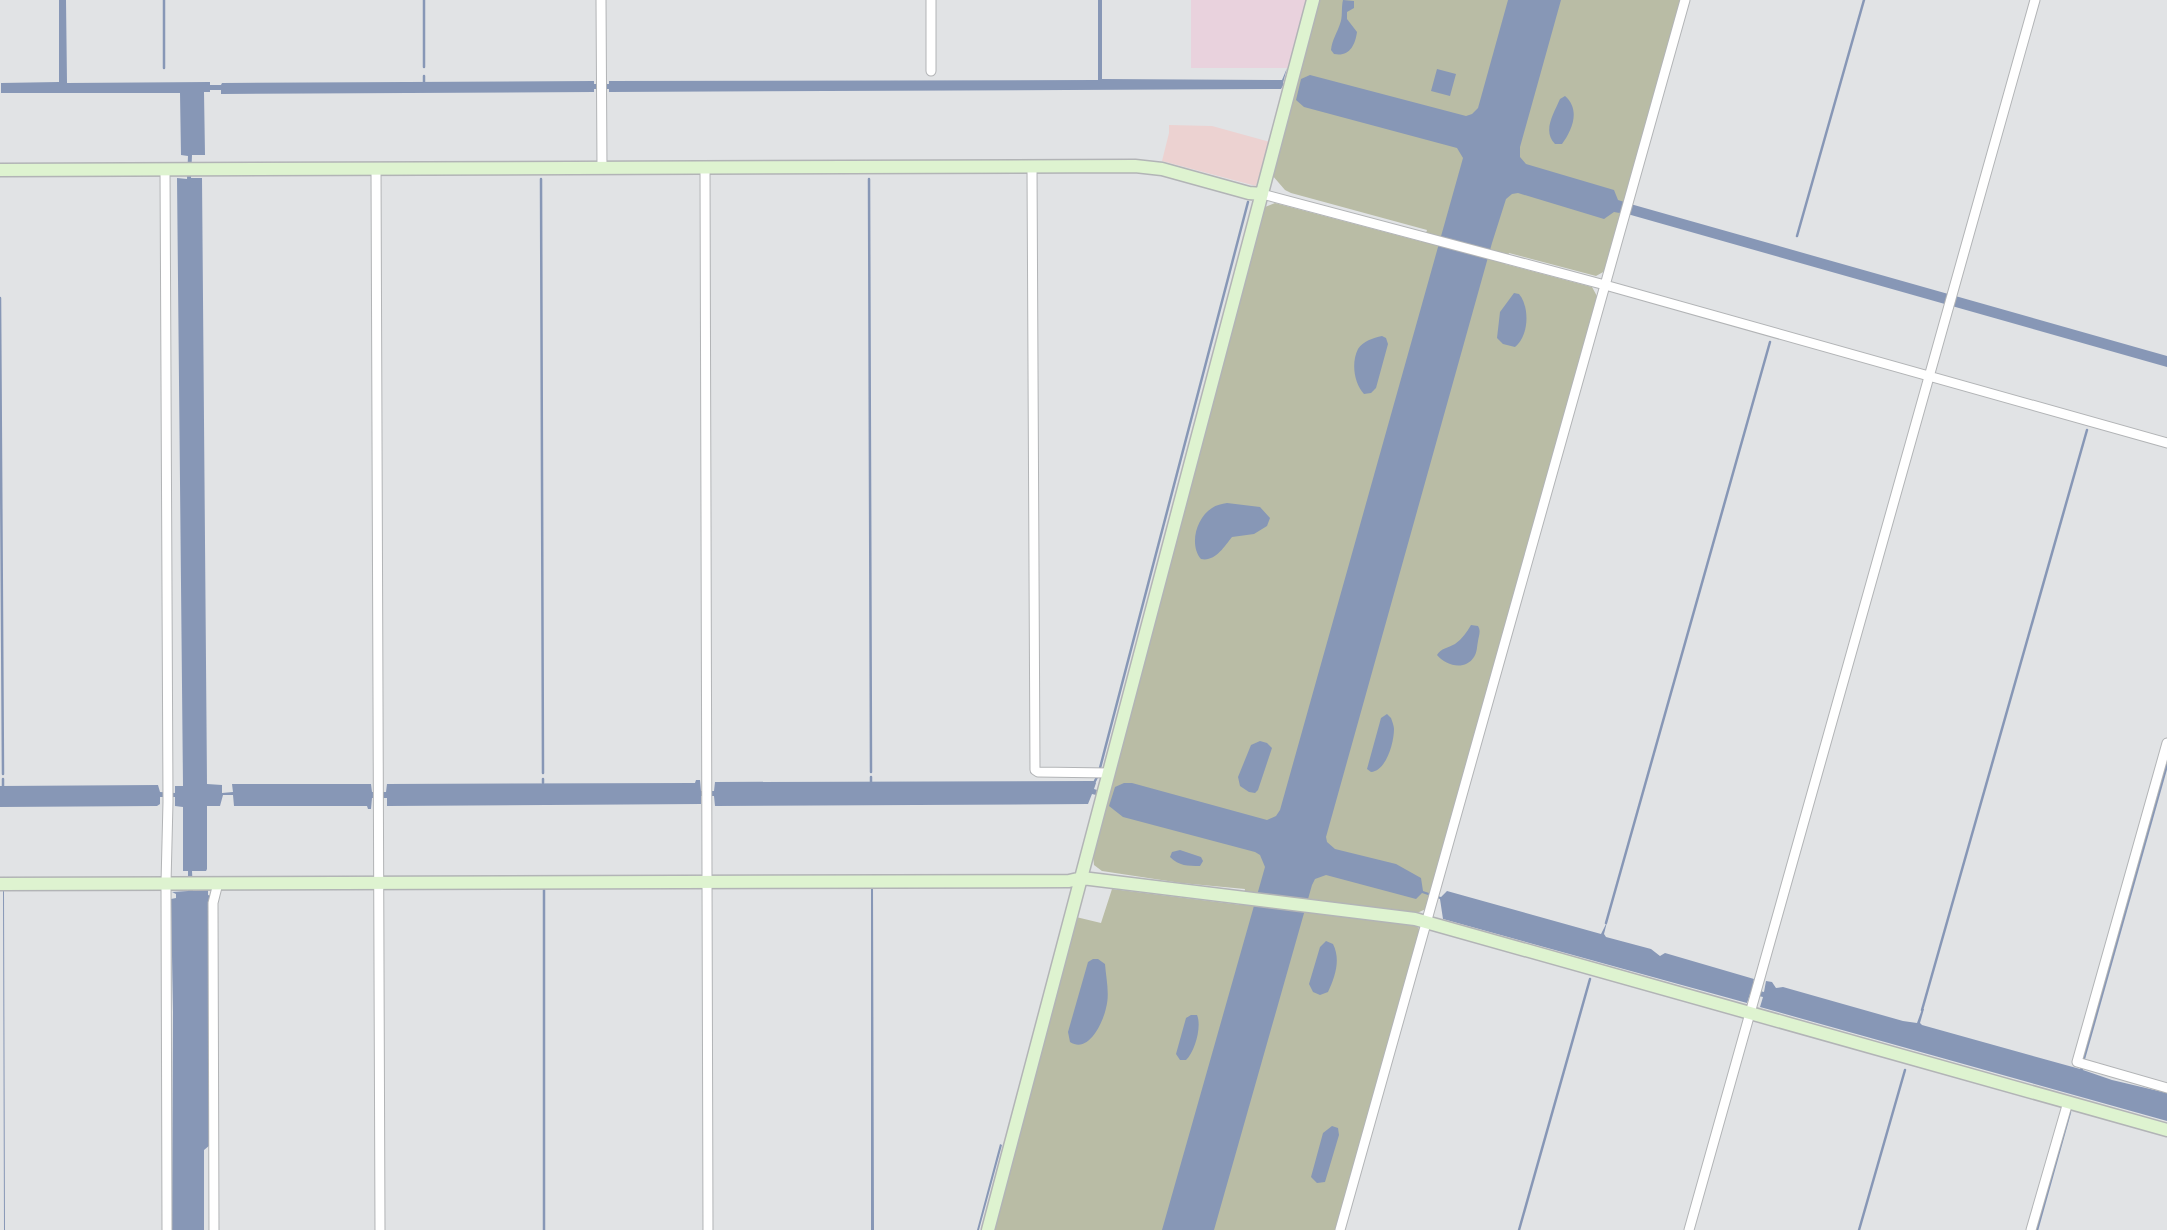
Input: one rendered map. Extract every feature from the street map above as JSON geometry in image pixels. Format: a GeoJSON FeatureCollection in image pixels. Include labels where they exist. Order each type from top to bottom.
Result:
{"type":"FeatureCollection","features":[{"type":"Feature","properties":{"kind":"street"},"geometry":{"type":"LineString","coordinates":[[600,0],[602,168]]}},
{"type":"Feature","properties":{"kind":"street"},"geometry":{"type":"LineString","coordinates":[[930,0],[931,72]]}},
{"type":"Feature","properties":{"kind":"street"},"geometry":{"type":"LineString","coordinates":[[988,1230],[1313,0]]}},
{"type":"Feature","properties":{"kind":"street"},"geometry":{"type":"LineString","coordinates":[[1340,1230],[1685,0]]}},
{"type":"Feature","properties":{"kind":"street"},"geometry":{"type":"LineString","coordinates":[[1689,1230],[1759,988],[2035,0]]}},
{"type":"Feature","properties":{"kind":"street"},"geometry":{"type":"LineString","coordinates":[[1032,166],[1035,770],[1038,772],[1109,773]]}},
{"type":"Feature","properties":{"kind":"street"},"geometry":{"type":"LineString","coordinates":[[0,170],[1032,166],[1135,166],[1153,168],[1249,193],[1262,194],[1510,259],[2167,443]]}},
{"type":"Feature","properties":{"kind":"street"},"geometry":{"type":"LineString","coordinates":[[705,167],[708,1230]]}},
{"type":"Feature","properties":{"kind":"street"},"geometry":{"type":"LineString","coordinates":[[376,168],[380,1230]]}},
{"type":"Feature","properties":{"kind":"street"},"geometry":{"type":"LineString","coordinates":[[164,169],[168,802],[166,883],[167,1230]]}},
{"type":"Feature","properties":{"kind":"street"},"geometry":{"type":"LineString","coordinates":[[2167,743],[2077,1062],[2167,1088]]}},
{"type":"Feature","properties":{"kind":"street"},"geometry":{"type":"LineString","coordinates":[[0,884],[1059,881],[1082,878],[1427,921],[2167,1130]]}},
{"type":"Feature","properties":{"kind":"street"},"geometry":{"type":"LineString","coordinates":[[214,1230],[213,903],[218,883]]}},
{"type":"Feature","properties":{"kind":"street"},"geometry":{"type":"LineString","coordinates":[[2031,1230],[2068,1102]]}},
{"type":"Feature","properties":{"kind":"shaded area"},"geometry":{"type":"Polygon","coordinates":[[[1191,0],[1306,0],[1289,68],[1191,68],[1191,0]]]}},
{"type":"Feature","properties":{"kind":"shaded area"},"geometry":{"type":"Polygon","coordinates":[[[1169,125],[1212,126],[1270,142],[1256,186],[1162,161],[1169,133],[1169,125]]]}},
{"type":"Feature","properties":{"kind":"green space"},"geometry":{"type":"Polygon","coordinates":[[[1317,0],[1682,0],[1605,271],[1596,276],[1509,253],[1505,264],[1592,287],[1598,298],[1426,909],[1417,913],[1320,901],[1415,924],[1420,930],[1336,1230],[993,1230],[1076,917],[1101,923],[1112,889],[1242,905],[1245,889],[1181,883],[1102,871],[1094,865],[1093,856],[1265,207],[1275,203],[1423,242],[1427,230],[1291,193],[1285,190],[1272,175],[1317,0]]]}},
{"type":"Feature","properties":{"kind":"water"},"geometry":{"type":"Polygon","coordinates":[[[59,0],[66,0],[67,83],[210,82],[210,85],[221,85],[222,83],[594,81],[594,84],[609,84],[609,81],[1098,80],[1098,0],[1102,0],[1102,79],[1282,80],[1287,68],[1284,84],[1281,89],[609,92],[609,89],[594,89],[594,92],[221,94],[221,90],[204,92],[205,155],[192,155],[191,178],[202,178],[207,784],[222,785],[222,793],[233,792],[232,784],[371,784],[372,792],[386,792],[387,784],[695,783],[696,780],[700,780],[701,791],[714,791],[715,782],[1094,781],[1096,783],[1094,789],[1097,790],[1096,795],[1092,794],[1088,804],[715,806],[714,796],[701,796],[701,804],[387,806],[387,798],[372,798],[371,809],[368,809],[367,806],[234,806],[233,795],[223,795],[220,806],[207,806],[207,869],[206,871],[192,871],[193,891],[208,890],[208,895],[211,896],[210,1145],[204,1150],[204,1230],[172,1230],[173,1012],[171,899],[176,898],[176,894],[172,892],[188,891],[188,871],[183,871],[183,807],[175,806],[175,797],[160,797],[160,804],[157,806],[0,807],[0,786],[158,785],[160,792],[175,793],[175,786],[183,786],[177,178],[187,179],[188,156],[181,155],[180,93],[1,93],[1,83],[59,82],[59,0]]]}},
{"type":"Feature","properties":{"kind":"water"},"geometry":{"type":"Polygon","coordinates":[[[1343,0],[1354,1],[1354,8],[1347,12],[1347,19],[1357,32],[1353,46],[1347,52],[1344,54],[1334,54],[1331,50],[1341,21],[1343,0]]]}},
{"type":"Feature","properties":{"kind":"water"},"geometry":{"type":"Polygon","coordinates":[[[1508,0],[1561,0],[1520,147],[1520,157],[1526,164],[1614,190],[1618,200],[1634,205],[2167,356],[2167,367],[1631,215],[1614,212],[1604,219],[1518,193],[1512,194],[1506,199],[1492,243],[1326,837],[1327,842],[1335,849],[1396,864],[1421,878],[1423,891],[1441,897],[1447,891],[1601,934],[1607,922],[1604,934],[1606,937],[1651,949],[1660,956],[1665,953],[1754,979],[1752,989],[1764,992],[1766,981],[1772,982],[1776,988],[1783,987],[1903,1021],[1917,1023],[1922,1009],[1924,1009],[1920,1023],[1922,1025],[2080,1069],[2083,1061],[2083,1070],[2112,1080],[2167,1093],[2167,1121],[1760,1007],[1763,997],[1750,994],[1747,1003],[1443,919],[1440,899],[1422,893],[1416,899],[1326,875],[1315,879],[1312,885],[1214,1230],[1162,1230],[1265,867],[1260,855],[1255,852],[1123,817],[1109,806],[1115,787],[1124,783],[1132,783],[1267,820],[1276,816],[1280,810],[1463,158],[1457,148],[1304,107],[1296,100],[1301,79],[1310,75],[1466,116],[1472,114],[1478,108],[1508,0]]]}},
{"type":"Feature","properties":{"kind":"water"},"geometry":{"type":"Polygon","coordinates":[[[1437,69],[1456,74],[1450,96],[1431,91],[1437,69]]]}},
{"type":"Feature","properties":{"kind":"water"},"geometry":{"type":"Polygon","coordinates":[[[1565,96],[1573,107],[1572,126],[1562,144],[1555,144],[1549,133],[1550,122],[1560,99],[1565,96]]]}},
{"type":"Feature","properties":{"kind":"water"},"geometry":{"type":"Polygon","coordinates":[[[1514,293],[1519,294],[1523,300],[1526,314],[1523,336],[1515,347],[1503,344],[1497,338],[1500,312],[1514,293]]]}},
{"type":"Feature","properties":{"kind":"water"},"geometry":{"type":"Polygon","coordinates":[[[1382,336],[1386,338],[1388,344],[1376,388],[1371,393],[1364,394],[1356,379],[1354,366],[1356,355],[1358,349],[1365,342],[1382,336]]]}},
{"type":"Feature","properties":{"kind":"water"},"geometry":{"type":"Polygon","coordinates":[[[1227,503],[1260,507],[1270,518],[1267,526],[1254,534],[1232,537],[1215,556],[1201,559],[1195,547],[1198,525],[1206,512],[1217,505],[1227,503]]]}},
{"type":"Feature","properties":{"kind":"water"},"geometry":{"type":"Polygon","coordinates":[[[1471,625],[1478,626],[1480,631],[1476,654],[1470,661],[1466,664],[1455,665],[1445,662],[1437,655],[1443,649],[1458,642],[1471,625]]]}},
{"type":"Feature","properties":{"kind":"water"},"geometry":{"type":"Polygon","coordinates":[[[1387,714],[1391,718],[1394,728],[1391,748],[1381,767],[1371,772],[1367,769],[1381,718],[1387,714]]]}},
{"type":"Feature","properties":{"kind":"water"},"geometry":{"type":"Polygon","coordinates":[[[1260,741],[1267,743],[1272,748],[1258,790],[1255,793],[1249,792],[1240,786],[1238,777],[1251,745],[1260,741]]]}},
{"type":"Feature","properties":{"kind":"water"},"geometry":{"type":"Polygon","coordinates":[[[1180,850],[1201,857],[1203,861],[1200,866],[1180,864],[1170,857],[1172,852],[1180,850]]]}},
{"type":"Feature","properties":{"kind":"water"},"geometry":{"type":"Polygon","coordinates":[[[873,886],[874,1230],[871,1230],[871,887],[873,886]]]}},
{"type":"Feature","properties":{"kind":"water"},"geometry":{"type":"Polygon","coordinates":[[[4,891],[5,1230],[4,1230],[4,891]]]}},
{"type":"Feature","properties":{"kind":"water"},"geometry":{"type":"Polygon","coordinates":[[[1326,941],[1333,944],[1337,962],[1328,992],[1320,995],[1313,992],[1309,984],[1320,947],[1326,941]]]}},
{"type":"Feature","properties":{"kind":"water"},"geometry":{"type":"Polygon","coordinates":[[[1098,959],[1105,964],[1108,992],[1107,1003],[1102,1021],[1094,1035],[1083,1044],[1077,1045],[1070,1042],[1068,1032],[1088,962],[1098,959]]]}},
{"type":"Feature","properties":{"kind":"water"},"geometry":{"type":"Polygon","coordinates":[[[1191,1015],[1197,1015],[1199,1026],[1197,1039],[1186,1060],[1180,1060],[1176,1054],[1186,1018],[1191,1015]]]}},
{"type":"Feature","properties":{"kind":"water"},"geometry":{"type":"Polygon","coordinates":[[[1332,1126],[1338,1128],[1339,1135],[1325,1182],[1317,1183],[1311,1177],[1323,1133],[1332,1126]]]}},
{"type":"Feature","properties":{"kind":"water"},"geometry":{"type":"Polygon","coordinates":[[[1000,1144],[1002,1145],[979,1230],[977,1230],[1000,1144]]]}},
{"type":"Feature","properties":{"kind":"waterway"},"geometry":{"type":"LineString","coordinates":[[164,0],[164,68]]}},
{"type":"Feature","properties":{"kind":"waterway"},"geometry":{"type":"LineString","coordinates":[[424,0],[424,67]]}},
{"type":"Feature","properties":{"kind":"waterway"},"geometry":{"type":"LineString","coordinates":[[1797,236],[1864,0]]}},
{"type":"Feature","properties":{"kind":"waterway"},"geometry":{"type":"LineString","coordinates":[[424,76],[424,85]]}},
{"type":"Feature","properties":{"kind":"waterway"},"geometry":{"type":"LineString","coordinates":[[541,179],[543,773]]}},
{"type":"Feature","properties":{"kind":"waterway"},"geometry":{"type":"LineString","coordinates":[[869,179],[871,772]]}},
{"type":"Feature","properties":{"kind":"waterway"},"geometry":{"type":"LineString","coordinates":[[1100,768],[1248,202]]}},
{"type":"Feature","properties":{"kind":"waterway"},"geometry":{"type":"LineString","coordinates":[[0,298],[3,774]]}},
{"type":"Feature","properties":{"kind":"waterway"},"geometry":{"type":"LineString","coordinates":[[1606,923],[1770,342]]}},
{"type":"Feature","properties":{"kind":"waterway"},"geometry":{"type":"LineString","coordinates":[[1922,1010],[2087,430]]}},
{"type":"Feature","properties":{"kind":"waterway"},"geometry":{"type":"LineString","coordinates":[[2083,1062],[2167,765]]}},
{"type":"Feature","properties":{"kind":"waterway"},"geometry":{"type":"LineString","coordinates":[[871,777],[871,782]]}},
{"type":"Feature","properties":{"kind":"waterway"},"geometry":{"type":"LineString","coordinates":[[1093,785],[1097,777]]}},
{"type":"Feature","properties":{"kind":"waterway"},"geometry":{"type":"LineString","coordinates":[[3,779],[3,786]]}},
{"type":"Feature","properties":{"kind":"waterway"},"geometry":{"type":"LineString","coordinates":[[544,890],[544,1230]]}},
{"type":"Feature","properties":{"kind":"waterway"},"geometry":{"type":"LineString","coordinates":[[1519,1230],[1590,979]]}},
{"type":"Feature","properties":{"kind":"waterway"},"geometry":{"type":"LineString","coordinates":[[1859,1230],[1905,1070]]}},
{"type":"Feature","properties":{"kind":"waterway"},"geometry":{"type":"LineString","coordinates":[[2037,1230],[2070,1112]]}}]}
